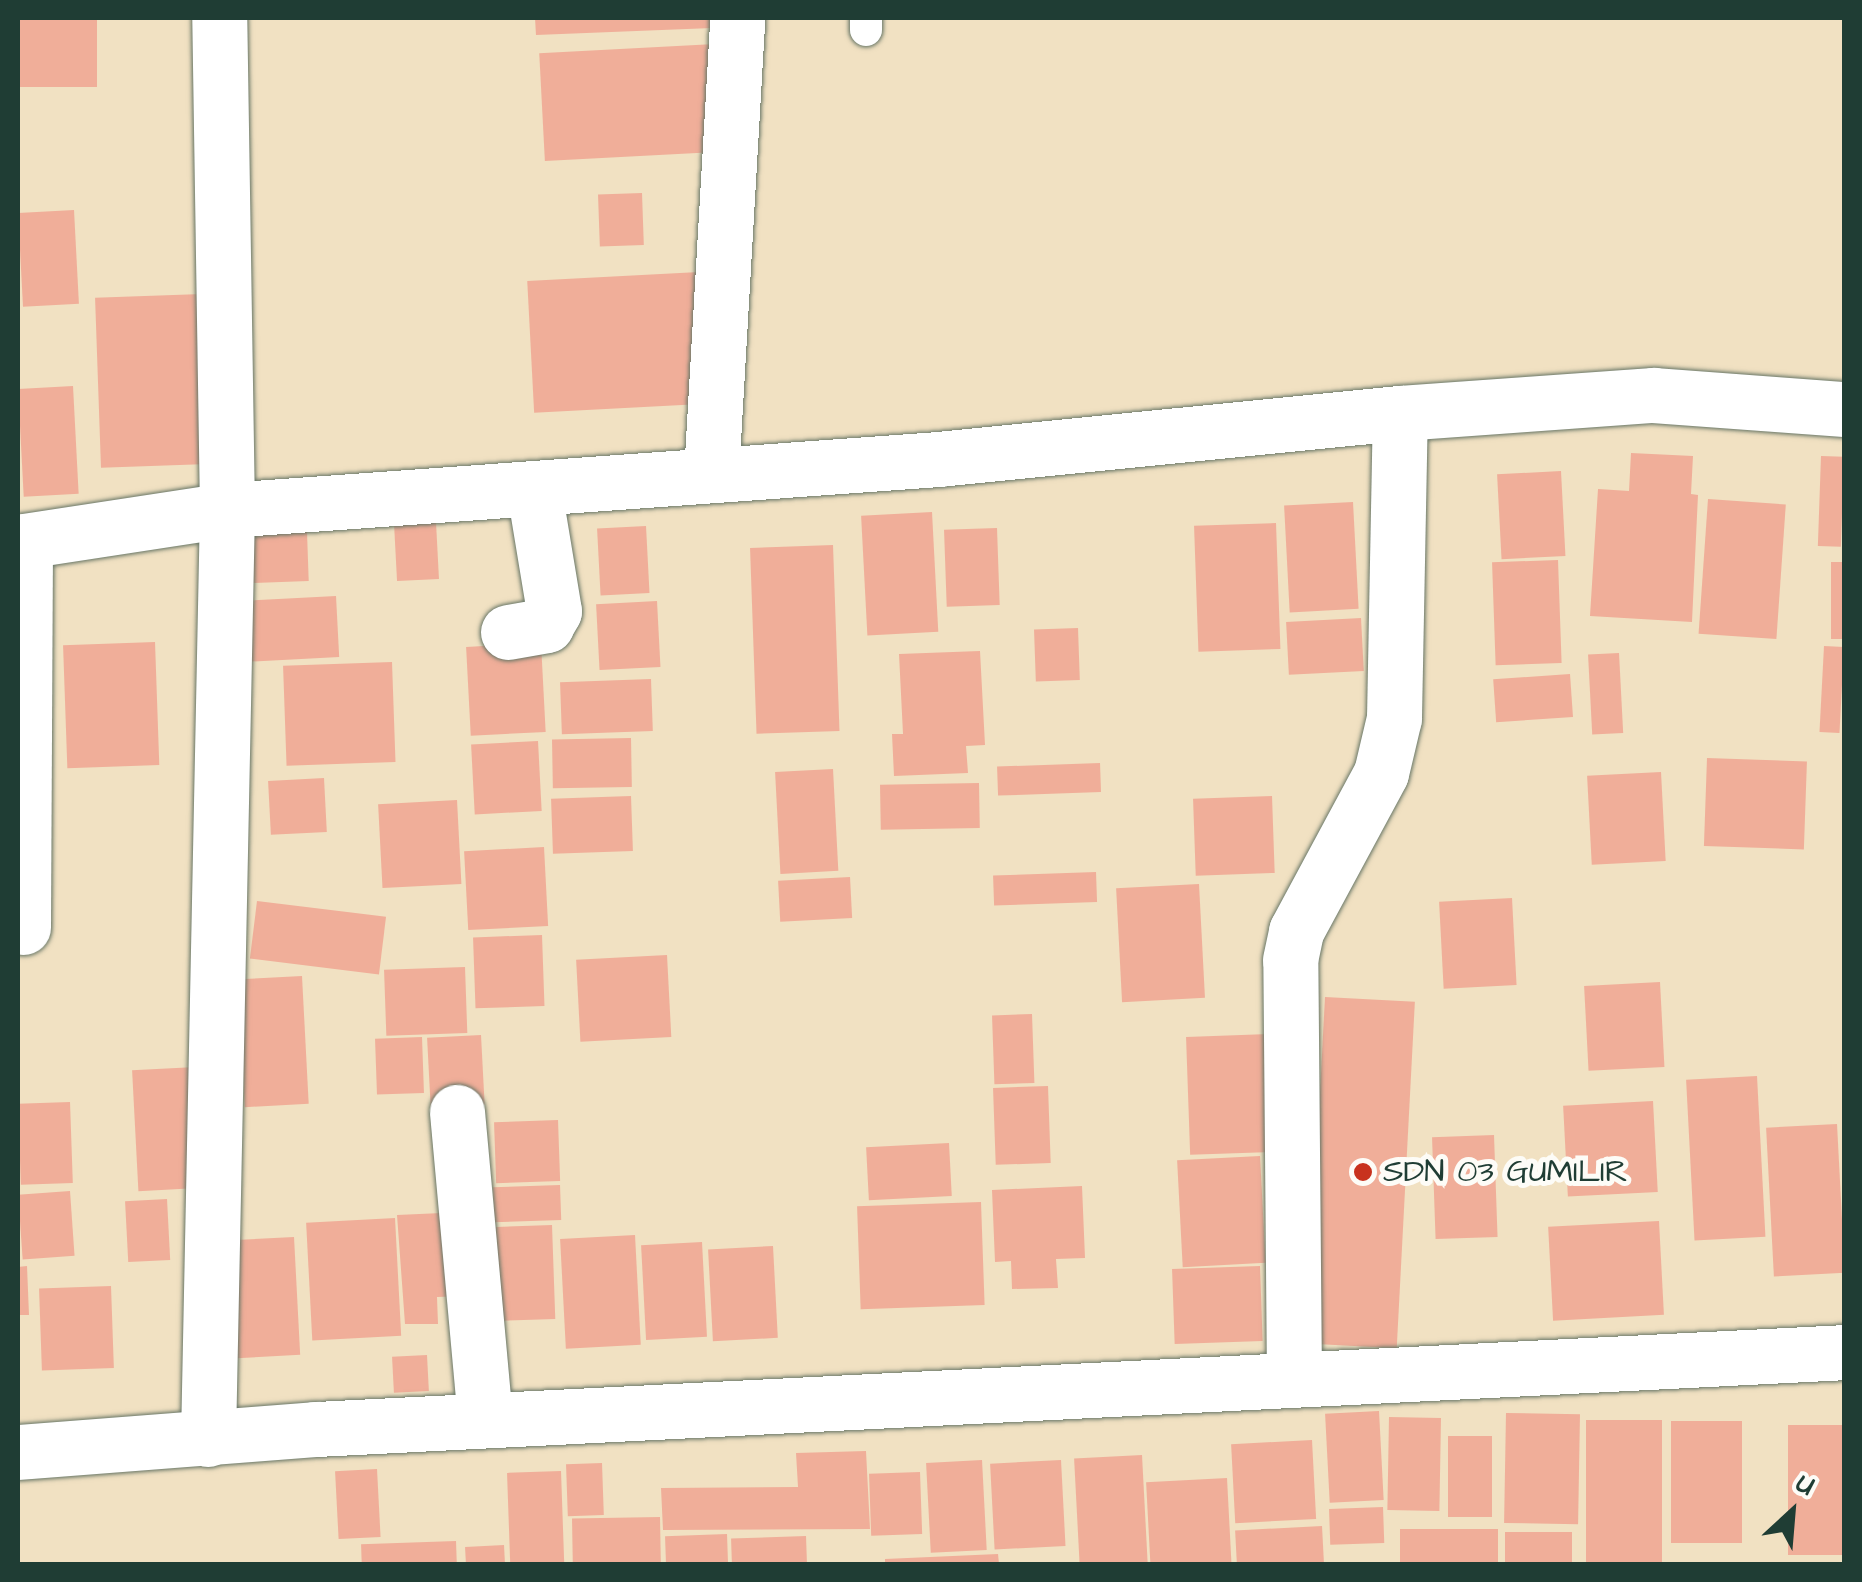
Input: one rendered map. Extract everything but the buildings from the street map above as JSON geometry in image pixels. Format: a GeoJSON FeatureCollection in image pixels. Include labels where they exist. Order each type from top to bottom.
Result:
{"type":"FeatureCollection","features":[{"type":"Feature","properties":{"kind":"street"},"geometry":{"type":"LineString","coordinates":[[208,1439],[228,510],[218,18]]}},
{"type":"Feature","properties":{"kind":"street"},"geometry":{"type":"LineString","coordinates":[[711,475],[737,18]]}},
{"type":"Feature","properties":{"kind":"street"},"geometry":{"type":"LineString","coordinates":[[23,928],[21,542],[228,510],[534,490],[1400,412],[1653,395],[1844,409]]}},
{"type":"Feature","properties":{"kind":"street"},"geometry":{"type":"LineString","coordinates":[[1294,1380],[1290,960],[1304,916],[1381,772],[1394,718],[1400,412]]}},
{"type":"Feature","properties":{"kind":"street"},"geometry":{"type":"LineString","coordinates":[[508,632],[546,625],[554,611],[534,490]]}},
{"type":"Feature","properties":{"kind":"street"},"geometry":{"type":"LineString","coordinates":[[457,1112],[485,1420]]}},
{"type":"Feature","properties":{"kind":"street"},"geometry":{"type":"LineString","coordinates":[[18,1452],[485,1420],[1844,1352]]}},
{"type":"Feature","properties":{"kind":"place","name":"SDN 03 GUMILIR"},"geometry":{"type":"Point","coordinates":[1363,1172]}}]}
